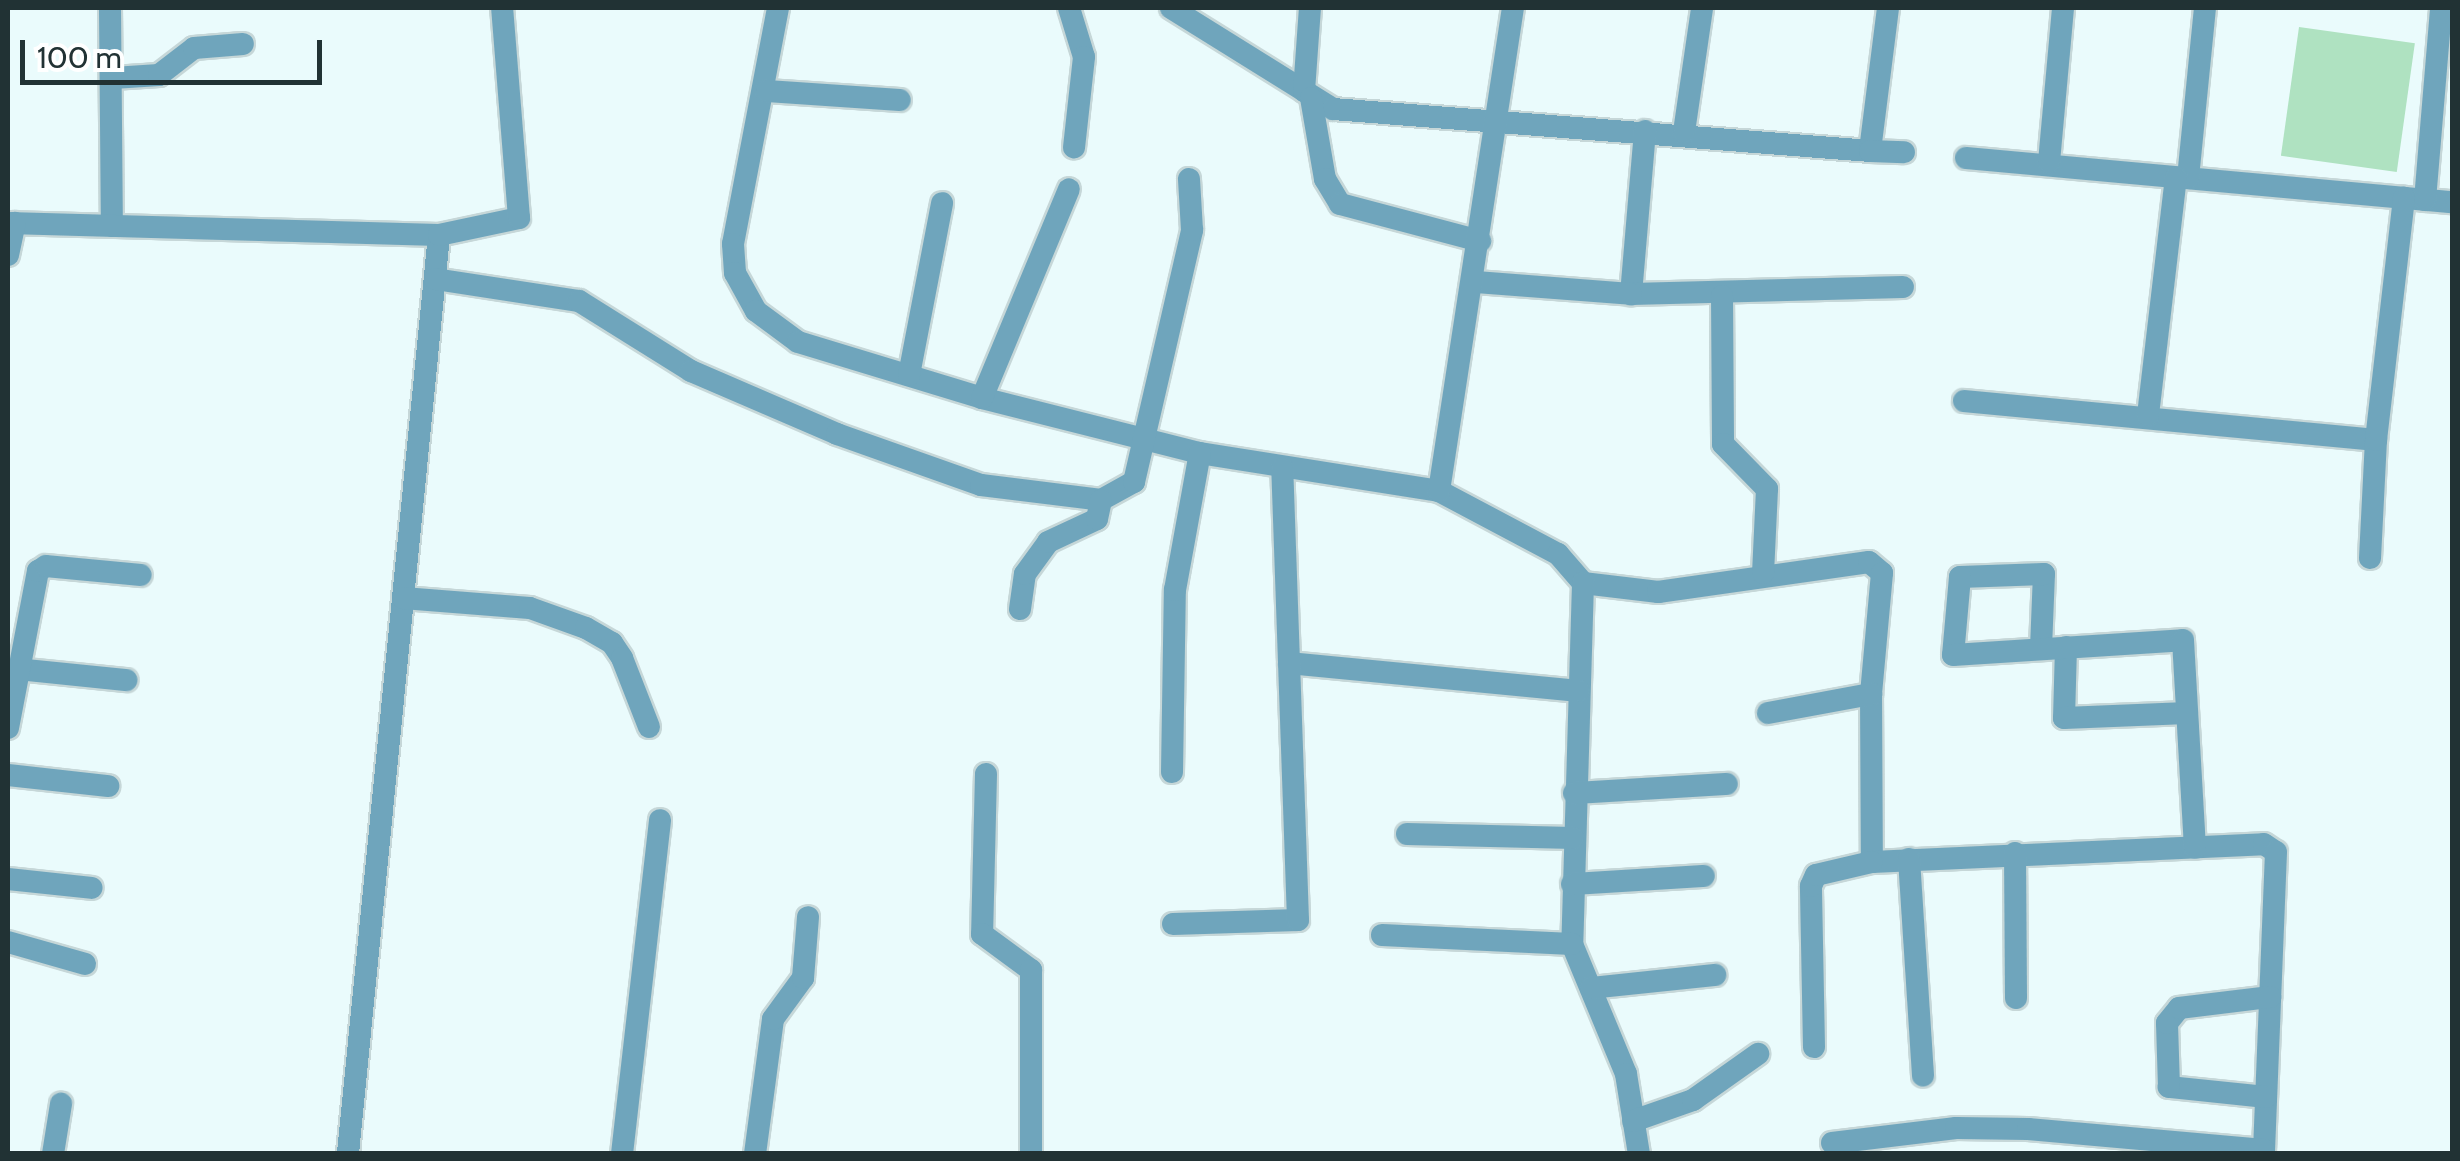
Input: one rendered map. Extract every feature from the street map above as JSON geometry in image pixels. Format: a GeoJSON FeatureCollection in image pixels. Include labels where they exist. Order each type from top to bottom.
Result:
{"type":"FeatureCollection","features":[{"type":"Feature","properties":{"kind":"street"},"geometry":{"type":"LineString","coordinates":[[110,8],[112,226]]}},
{"type":"Feature","properties":{"kind":"street"},"geometry":{"type":"LineString","coordinates":[[8,255],[11,223],[439,235],[518,218],[502,8]]}},
{"type":"Feature","properties":{"kind":"street"},"geometry":{"type":"LineString","coordinates":[[778,8],[767,91],[734,244],[735,273],[756,311],[798,342],[982,398],[1200,453],[1438,492],[1558,554],[1583,583],[1658,592],[1763,573],[1869,562],[1882,573],[1871,694],[1872,862]]}},
{"type":"Feature","properties":{"kind":"street"},"geometry":{"type":"LineString","coordinates":[[1069,8],[1084,58],[1074,147]]}},
{"type":"Feature","properties":{"kind":"street"},"geometry":{"type":"LineString","coordinates":[[1171,8],[1333,110],[1496,118],[1904,152]]}},
{"type":"Feature","properties":{"kind":"street"},"geometry":{"type":"LineString","coordinates":[[1310,8],[1308,95],[1325,179],[1340,204],[1480,241]]}},
{"type":"Feature","properties":{"kind":"street"},"geometry":{"type":"LineString","coordinates":[[1438,492],[1476,282],[1513,8]]}},
{"type":"Feature","properties":{"kind":"street"},"geometry":{"type":"LineString","coordinates":[[1684,132],[1702,8]]}},
{"type":"Feature","properties":{"kind":"street"},"geometry":{"type":"LineString","coordinates":[[1870,151],[1888,8]]}},
{"type":"Feature","properties":{"kind":"street"},"geometry":{"type":"LineString","coordinates":[[2049,162],[2063,8]]}},
{"type":"Feature","properties":{"kind":"street"},"geometry":{"type":"LineString","coordinates":[[2148,414],[2205,8]]}},
{"type":"Feature","properties":{"kind":"street"},"geometry":{"type":"LineString","coordinates":[[2370,558],[2376,440],[2441,8]]}},
{"type":"Feature","properties":{"kind":"street"},"geometry":{"type":"LineString","coordinates":[[113,78],[159,75],[194,48],[243,44]]}},
{"type":"Feature","properties":{"kind":"street"},"geometry":{"type":"LineString","coordinates":[[767,91],[900,100]]}},
{"type":"Feature","properties":{"kind":"street"},"geometry":{"type":"LineString","coordinates":[[1630,294],[1645,131]]}},
{"type":"Feature","properties":{"kind":"street"},"geometry":{"type":"LineString","coordinates":[[1966,158],[2049,162],[2452,202]]}},
{"type":"Feature","properties":{"kind":"street"},"geometry":{"type":"LineString","coordinates":[[435,278],[579,301],[691,371],[837,434],[981,485],[1102,500],[1134,482],[1192,230],[1189,179]]}},
{"type":"Feature","properties":{"kind":"street"},"geometry":{"type":"LineString","coordinates":[[982,398],[1069,189]]}},
{"type":"Feature","properties":{"kind":"street"},"geometry":{"type":"LineString","coordinates":[[908,375],[942,203]]}},
{"type":"Feature","properties":{"kind":"street"},"geometry":{"type":"LineString","coordinates":[[348,1154],[439,235]]}},
{"type":"Feature","properties":{"kind":"street"},"geometry":{"type":"LineString","coordinates":[[1476,282],[1630,294],[1722,296],[1903,287]]}},
{"type":"Feature","properties":{"kind":"street"},"geometry":{"type":"LineString","coordinates":[[1722,296],[1723,444],[1767,488],[1763,573]]}},
{"type":"Feature","properties":{"kind":"street"},"geometry":{"type":"LineString","coordinates":[[1964,401],[2148,414],[2376,440]]}},
{"type":"Feature","properties":{"kind":"street"},"geometry":{"type":"LineString","coordinates":[[1172,772],[1175,590],[1200,453]]}},
{"type":"Feature","properties":{"kind":"street"},"geometry":{"type":"LineString","coordinates":[[1173,924],[1298,920],[1282,469]]}},
{"type":"Feature","properties":{"kind":"street"},"geometry":{"type":"LineString","coordinates":[[1020,608],[1025,574],[1048,542],[1097,520],[1102,500]]}},
{"type":"Feature","properties":{"kind":"street"},"geometry":{"type":"LineString","coordinates":[[8,728],[38,571],[46,566],[140,575]]}},
{"type":"Feature","properties":{"kind":"street"},"geometry":{"type":"LineString","coordinates":[[2041,648],[2044,574],[1960,578],[1953,655],[2183,640],[2195,848]]}},
{"type":"Feature","properties":{"kind":"street"},"geometry":{"type":"LineString","coordinates":[[1583,583],[1572,838],[1572,944],[1626,1074],[1639,1154]]}},
{"type":"Feature","properties":{"kind":"street"},"geometry":{"type":"LineString","coordinates":[[403,598],[530,608],[586,628],[612,643],[622,658],[649,727]]}},
{"type":"Feature","properties":{"kind":"street"},"geometry":{"type":"LineString","coordinates":[[2066,647],[2064,718],[2187,713]]}},
{"type":"Feature","properties":{"kind":"street"},"geometry":{"type":"LineString","coordinates":[[1289,664],[1578,692]]}},
{"type":"Feature","properties":{"kind":"street"},"geometry":{"type":"LineString","coordinates":[[17,669],[126,680]]}},
{"type":"Feature","properties":{"kind":"street"},"geometry":{"type":"LineString","coordinates":[[1768,713],[1871,694]]}},
{"type":"Feature","properties":{"kind":"street"},"geometry":{"type":"LineString","coordinates":[[986,774],[982,934],[1031,970],[1032,1154]]}},
{"type":"Feature","properties":{"kind":"street"},"geometry":{"type":"LineString","coordinates":[[8,776],[108,786]]}},
{"type":"Feature","properties":{"kind":"street"},"geometry":{"type":"LineString","coordinates":[[1574,793],[1727,784]]}},
{"type":"Feature","properties":{"kind":"street"},"geometry":{"type":"LineString","coordinates":[[622,1154],[660,820]]}},
{"type":"Feature","properties":{"kind":"street"},"geometry":{"type":"LineString","coordinates":[[1407,834],[1572,838]]}},
{"type":"Feature","properties":{"kind":"street"},"geometry":{"type":"LineString","coordinates":[[1814,1047],[1811,886],[1816,876],[1872,862],[2014,853],[2264,844],[2276,852],[2264,1152],[1974,1128],[1832,1142]]}},
{"type":"Feature","properties":{"kind":"street"},"geometry":{"type":"LineString","coordinates":[[2014,853],[2016,998]]}},
{"type":"Feature","properties":{"kind":"street"},"geometry":{"type":"LineString","coordinates":[[1910,859],[1924,1076]]}},
{"type":"Feature","properties":{"kind":"street"},"geometry":{"type":"LineString","coordinates":[[1572,884],[1704,876]]}},
{"type":"Feature","properties":{"kind":"street"},"geometry":{"type":"LineString","coordinates":[[8,879],[92,888]]}},
{"type":"Feature","properties":{"kind":"street"},"geometry":{"type":"LineString","coordinates":[[755,1154],[773,1019],[803,978],[808,917]]}},
{"type":"Feature","properties":{"kind":"street"},"geometry":{"type":"LineString","coordinates":[[1382,935],[1572,944]]}},
{"type":"Feature","properties":{"kind":"street"},"geometry":{"type":"LineString","coordinates":[[8,942],[85,964]]}},
{"type":"Feature","properties":{"kind":"street"},"geometry":{"type":"LineString","coordinates":[[1591,988],[1714,975]]}},
{"type":"Feature","properties":{"kind":"street"},"geometry":{"type":"LineString","coordinates":[[2266,1097],[2169,1086],[2167,1023],[2178,1008],[2270,996]]}},
{"type":"Feature","properties":{"kind":"street"},"geometry":{"type":"LineString","coordinates":[[1634,1121],[1692,1100],[1758,1054]]}},
{"type":"Feature","properties":{"kind":"street"},"geometry":{"type":"LineString","coordinates":[[53,1154],[61,1104]]}},
{"type":"Feature","properties":{"kind":"green space"},"geometry":{"type":"Polygon","coordinates":[[[2299,27],[2415,43],[2397,172],[2281,156],[2299,27]]]}}]}
